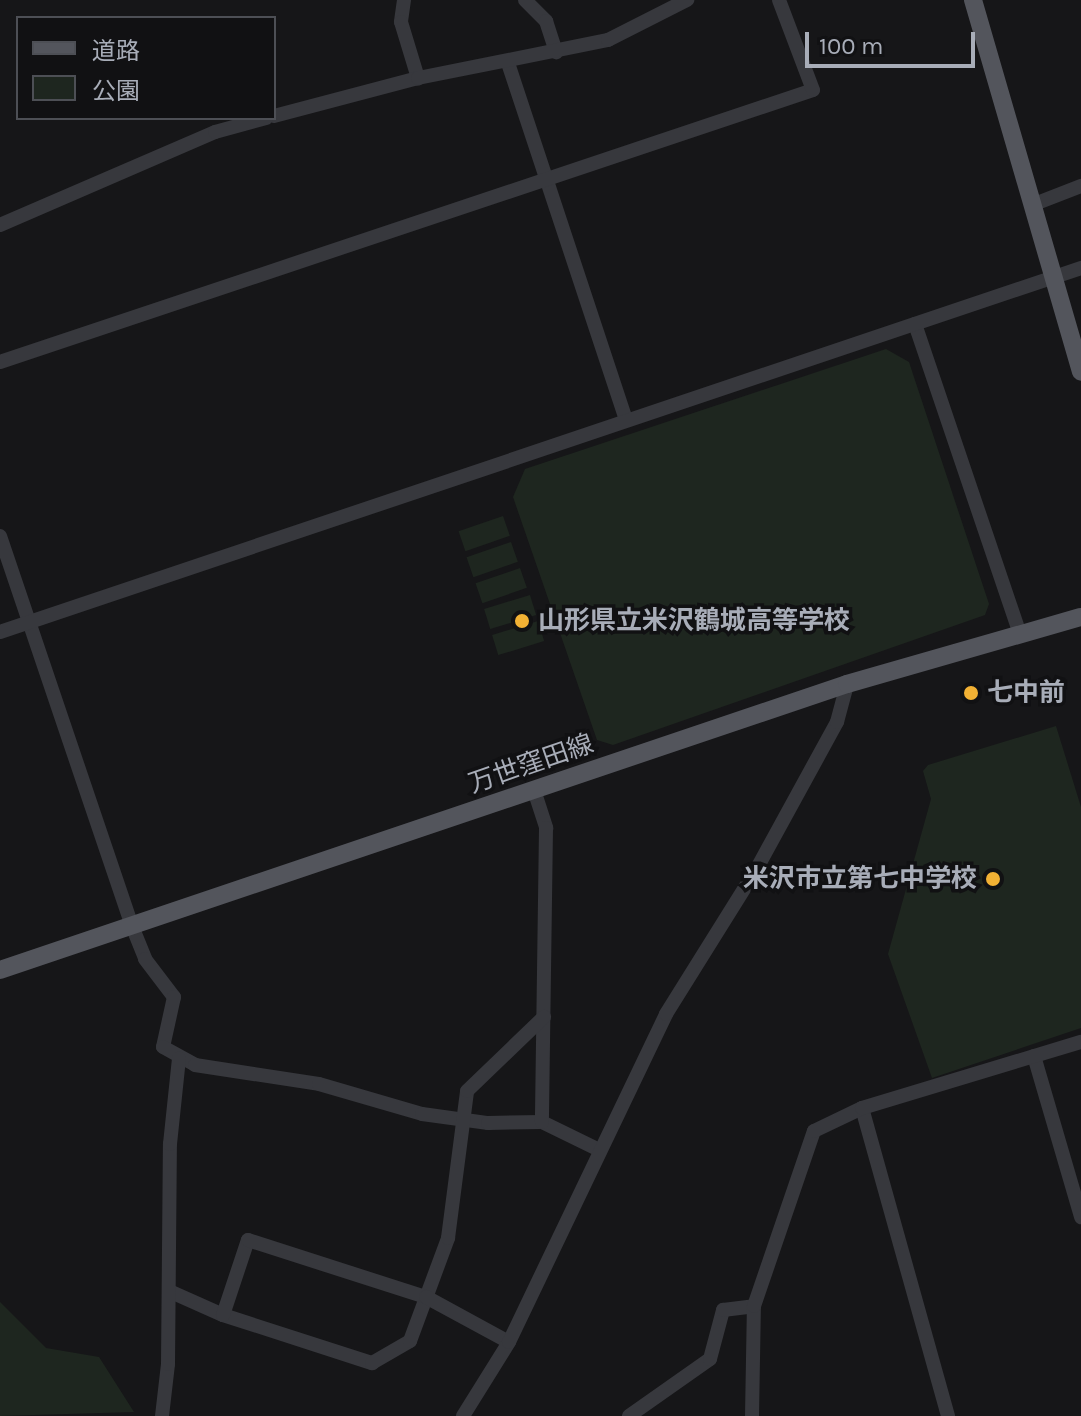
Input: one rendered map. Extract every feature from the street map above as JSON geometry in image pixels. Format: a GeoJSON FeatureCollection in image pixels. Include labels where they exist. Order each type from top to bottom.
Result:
{"type":"FeatureCollection","features":[{"type":"Feature","properties":{"kind":"main road"},"geometry":{"type":"LineString","coordinates":[[973,0],[1081,372]]}},
{"type":"Feature","properties":{"kind":"main road","name":"万世窪田線"},"geometry":{"type":"LineString","coordinates":[[0,970],[847,684],[1019,632],[1081,617]]}},
{"type":"Feature","properties":{"kind":"street"},"geometry":{"type":"LineString","coordinates":[[404,0],[401,22],[418,78]]}},
{"type":"Feature","properties":{"kind":"street"},"geometry":{"type":"LineString","coordinates":[[525,0],[546,21],[556,52]]}},
{"type":"Feature","properties":{"kind":"street"},"geometry":{"type":"LineString","coordinates":[[276,115],[418,78],[508,63],[608,40],[687,0]]}},
{"type":"Feature","properties":{"kind":"street"},"geometry":{"type":"LineString","coordinates":[[0,362],[813,90],[779,0]]}},
{"type":"Feature","properties":{"kind":"street"},"geometry":{"type":"LineString","coordinates":[[508,63],[626,420]]}},
{"type":"Feature","properties":{"kind":"street"},"geometry":{"type":"LineString","coordinates":[[0,225],[215,132],[259,120]]}},
{"type":"Feature","properties":{"kind":"street"},"geometry":{"type":"LineString","coordinates":[[1032,205],[1081,186]]}},
{"type":"Feature","properties":{"kind":"street"},"geometry":{"type":"LineString","coordinates":[[0,632],[1081,268]]}},
{"type":"Feature","properties":{"kind":"street"},"geometry":{"type":"LineString","coordinates":[[915,324],[1019,632]]}},
{"type":"Feature","properties":{"kind":"street"},"geometry":{"type":"LineString","coordinates":[[0,536],[132,926],[145,959],[174,997],[163,1047],[179,1058],[228,1072],[319,1084],[342,1095],[466,1120],[542,1122],[597,1149]]}},
{"type":"Feature","properties":{"kind":"street"},"geometry":{"type":"LineString","coordinates":[[463,1416],[509,1342],[597,1149],[666,1014],[756,870],[837,722],[847,684]]}},
{"type":"Feature","properties":{"kind":"street"},"geometry":{"type":"LineString","coordinates":[[534,790],[546,828],[542,1122]]}},
{"type":"Feature","properties":{"kind":"street"},"geometry":{"type":"LineString","coordinates":[[169,1291],[223,1315],[372,1363],[410,1341],[448,1238],[466,1120],[467,1091],[544,1017]]}},
{"type":"Feature","properties":{"kind":"street"},"geometry":{"type":"LineString","coordinates":[[752,1416],[754,1306],[814,1131],[862,1108],[1081,1042]]}},
{"type":"Feature","properties":{"kind":"street"},"geometry":{"type":"LineString","coordinates":[[1034,1056],[1081,1217]]}},
{"type":"Feature","properties":{"kind":"street"},"geometry":{"type":"LineString","coordinates":[[162,1416],[169,1291],[170,1144],[179,1058]]}},
{"type":"Feature","properties":{"kind":"street"},"geometry":{"type":"LineString","coordinates":[[862,1108],[948,1416]]}},
{"type":"Feature","properties":{"kind":"street"},"geometry":{"type":"LineString","coordinates":[[223,1315],[248,1240],[426,1297],[509,1342]]}},
{"type":"Feature","properties":{"kind":"street"},"geometry":{"type":"LineString","coordinates":[[629,1416],[710,1359],[723,1310],[754,1306]]}},
{"type":"Feature","properties":{"kind":"green space"},"geometry":{"type":"Polygon","coordinates":[[[886,349],[909,362],[989,604],[985,615],[613,745],[597,740],[513,497],[525,469],[886,349]]]}},
{"type":"Feature","properties":{"kind":"green space"},"geometry":{"type":"Polygon","coordinates":[[[503,516],[510,536],[465,551],[459,531],[503,516]]]}},
{"type":"Feature","properties":{"kind":"green space"},"geometry":{"type":"Polygon","coordinates":[[[511,542],[518,562],[473,577],[467,557],[511,542]]]}},
{"type":"Feature","properties":{"kind":"green space"},"geometry":{"type":"Polygon","coordinates":[[[520,568],[527,588],[482,603],[476,583],[520,568]]]}},
{"type":"Feature","properties":{"kind":"green space"},"geometry":{"type":"Polygon","coordinates":[[[530,595],[536,615],[490,629],[484,609],[530,595]]]}},
{"type":"Feature","properties":{"kind":"green space"},"geometry":{"type":"Polygon","coordinates":[[[538,621],[544,641],[498,655],[492,635],[538,621]]]}},
{"type":"Feature","properties":{"kind":"green space","name":"米沢市立第七中学校"},"geometry":{"type":"Polygon","coordinates":[[[1056,726],[1081,807],[1081,1028],[932,1078],[888,954],[931,799],[923,771],[928,765],[1056,726]]]}},
{"type":"Feature","properties":{"kind":"green space"},"geometry":{"type":"Polygon","coordinates":[[[0,1302],[46,1348],[99,1357],[134,1412],[0,1416],[0,1302]]]}},
{"type":"Feature","properties":{"kind":"place","name":"山形県立米沢鶴城高等学校"},"geometry":{"type":"Point","coordinates":[522,621]}},
{"type":"Feature","properties":{"kind":"place","name":"七中前"},"geometry":{"type":"Point","coordinates":[971,693]}},
{"type":"Feature","properties":{"kind":"place","name":"米沢市立第七中学校"},"geometry":{"type":"Point","coordinates":[993,879]}}]}
